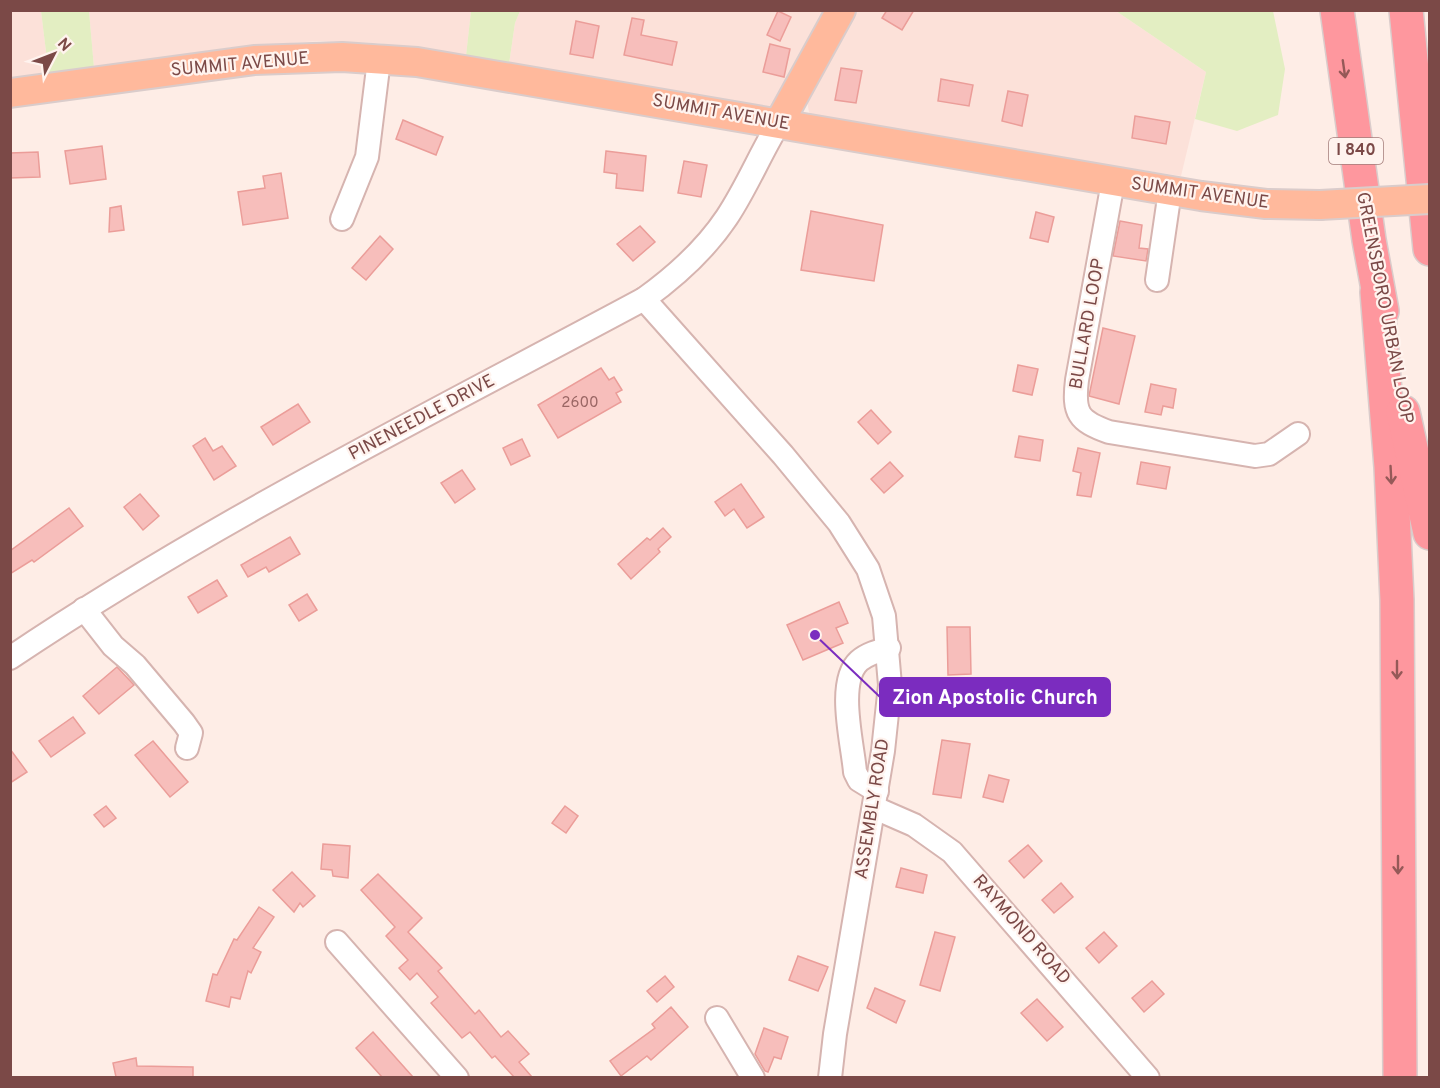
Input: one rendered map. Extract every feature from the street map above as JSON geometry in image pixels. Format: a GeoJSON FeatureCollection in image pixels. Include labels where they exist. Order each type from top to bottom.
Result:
{"type":"FeatureCollection","features":[{"type":"Feature","properties":{"kind":"highway","name":"GREENSBORO URBAN LOOP"},"geometry":{"type":"LineString","coordinates":[[1336,10],[1377,291],[1430,532]]}},
{"type":"Feature","properties":{"kind":"highway"},"geometry":{"type":"LineString","coordinates":[[1407,18],[1430,137]]}},
{"type":"Feature","properties":{"kind":"highway"},"geometry":{"type":"LineString","coordinates":[[1407,18],[1430,249]]}},
{"type":"Feature","properties":{"kind":"highway"},"geometry":{"type":"LineString","coordinates":[[1377,291],[1397,589],[1400,1077]]}},
{"type":"Feature","properties":{"kind":"highway"},"geometry":{"type":"LineString","coordinates":[[1388,1077],[1398,931]]}},
{"type":"Feature","properties":{"kind":"main road"},"geometry":{"type":"LineString","coordinates":[[779,123],[841,10]]}},
{"type":"Feature","properties":{"kind":"main road","name":"SUMMIT AVENUE"},"geometry":{"type":"LineString","coordinates":[[10,93],[254,60],[342,57],[417,62],[1234,201],[1320,206],[1430,199]]}},
{"type":"Feature","properties":{"kind":"street"},"geometry":{"type":"LineString","coordinates":[[342,219],[367,157],[379,60]]}},
{"type":"Feature","properties":{"kind":"street","name":"PINENEEDLE DRIVE"},"geometry":{"type":"LineString","coordinates":[[10,658],[84,609],[208,533],[644,298],[680,270],[713,237],[740,196],[779,123]]}},
{"type":"Feature","properties":{"kind":"street","name":"BULLARD LOOP"},"geometry":{"type":"LineString","coordinates":[[1113,182],[1077,380],[1074,400],[1077,413],[1092,426],[1109,432],[1255,456],[1269,454],[1298,434]]}},
{"type":"Feature","properties":{"kind":"street"},"geometry":{"type":"LineString","coordinates":[[1157,280],[1170,191]]}},
{"type":"Feature","properties":{"kind":"street","name":"ASSEMBLY ROAD"},"geometry":{"type":"LineString","coordinates":[[644,298],[783,454],[839,523],[868,569],[884,616],[889,648],[890,686],[885,736],[835,1034],[830,1077]]}},
{"type":"Feature","properties":{"kind":"street"},"geometry":{"type":"LineString","coordinates":[[84,609],[113,646],[135,665],[184,723],[191,733],[188,748]]}},
{"type":"Feature","properties":{"kind":"street","name":"RAYMOND ROAD"},"geometry":{"type":"LineString","coordinates":[[889,648],[857,662],[850,676],[846,710],[855,772],[859,780],[876,799],[952,852],[1148,1077]]}},
{"type":"Feature","properties":{"kind":"street"},"geometry":{"type":"LineString","coordinates":[[849,726],[885,736]]}},
{"type":"Feature","properties":{"kind":"street"},"geometry":{"type":"LineString","coordinates":[[337,942],[457,1077]]}},
{"type":"Feature","properties":{"kind":"street"},"geometry":{"type":"LineString","coordinates":[[717,1018],[753,1077]]}},
{"type":"Feature","properties":{"kind":"shaded area"},"geometry":{"type":"Polygon","coordinates":[[[10,11],[41,11],[49,76],[11,82],[10,11]]]}},
{"type":"Feature","properties":{"kind":"shaded area"},"geometry":{"type":"Polygon","coordinates":[[[89,11],[471,11],[466,56],[377,43],[320,41],[234,47],[94,68],[89,11]]]}},
{"type":"Feature","properties":{"kind":"shaded area"},"geometry":{"type":"Polygon","coordinates":[[[520,11],[828,11],[772,107],[762,111],[509,64],[515,23],[520,11]]]}},
{"type":"Feature","properties":{"kind":"shaded area"},"geometry":{"type":"Polygon","coordinates":[[[855,11],[1116,11],[1206,72],[1181,176],[814,120],[809,112],[807,101],[855,11]]]}},
{"type":"Feature","properties":{"kind":"green space"},"geometry":{"type":"Polygon","coordinates":[[[41,11],[89,11],[94,68],[49,76],[41,11]]]}},
{"type":"Feature","properties":{"kind":"green space"},"geometry":{"type":"Polygon","coordinates":[[[471,11],[520,11],[515,23],[509,64],[466,56],[471,11]]]}},
{"type":"Feature","properties":{"kind":"green space"},"geometry":{"type":"Polygon","coordinates":[[[1116,11],[1273,11],[1285,69],[1278,115],[1237,131],[1195,119],[1206,72],[1116,11]]]}},
{"type":"Feature","properties":{"kind":"building"},"geometry":{"type":"Polygon","coordinates":[[[887,10],[914,10],[902,30],[882,18],[887,10]]]}},
{"type":"Feature","properties":{"kind":"building"},"geometry":{"type":"Polygon","coordinates":[[[778,11],[791,17],[780,41],[767,35],[778,11]]]}},
{"type":"Feature","properties":{"kind":"building"},"geometry":{"type":"Polygon","coordinates":[[[632,18],[644,20],[641,35],[677,42],[672,65],[624,55],[632,18]]]}},
{"type":"Feature","properties":{"kind":"building"},"geometry":{"type":"Polygon","coordinates":[[[576,21],[599,26],[593,58],[570,54],[576,21]]]}},
{"type":"Feature","properties":{"kind":"building"},"geometry":{"type":"Polygon","coordinates":[[[770,44],[790,49],[784,77],[763,72],[770,44]]]}},
{"type":"Feature","properties":{"kind":"building"},"geometry":{"type":"Polygon","coordinates":[[[841,68],[862,71],[856,103],[835,100],[841,68]]]}},
{"type":"Feature","properties":{"kind":"building"},"geometry":{"type":"Polygon","coordinates":[[[941,79],[973,85],[969,106],[938,101],[941,79]]]}},
{"type":"Feature","properties":{"kind":"building"},"geometry":{"type":"Polygon","coordinates":[[[1008,91],[1028,95],[1022,126],[1002,121],[1008,91]]]}},
{"type":"Feature","properties":{"kind":"building"},"geometry":{"type":"Polygon","coordinates":[[[1135,116],[1170,122],[1166,144],[1132,138],[1135,116]]]}},
{"type":"Feature","properties":{"kind":"building"},"geometry":{"type":"Polygon","coordinates":[[[403,120],[443,137],[436,155],[396,139],[403,120]]]}},
{"type":"Feature","properties":{"kind":"building"},"geometry":{"type":"Polygon","coordinates":[[[102,146],[106,179],[70,184],[65,151],[102,146]]]}},
{"type":"Feature","properties":{"kind":"building"},"geometry":{"type":"Polygon","coordinates":[[[606,151],[646,156],[643,191],[616,188],[617,174],[604,172],[606,151]]]}},
{"type":"Feature","properties":{"kind":"building"},"geometry":{"type":"Polygon","coordinates":[[[38,152],[40,177],[10,178],[10,153],[38,152]]]}},
{"type":"Feature","properties":{"kind":"building"},"geometry":{"type":"Polygon","coordinates":[[[684,161],[707,165],[701,197],[678,193],[684,161]]]}},
{"type":"Feature","properties":{"kind":"building"},"geometry":{"type":"Polygon","coordinates":[[[281,173],[288,218],[243,225],[238,192],[265,188],[263,176],[281,173]]]}},
{"type":"Feature","properties":{"kind":"building"},"geometry":{"type":"Polygon","coordinates":[[[121,206],[124,230],[109,232],[110,208],[121,206]]]}},
{"type":"Feature","properties":{"kind":"building"},"geometry":{"type":"Polygon","coordinates":[[[811,211],[883,225],[874,281],[801,270],[811,211]]]}},
{"type":"Feature","properties":{"kind":"building"},"geometry":{"type":"Polygon","coordinates":[[[1036,212],[1054,217],[1048,242],[1030,238],[1036,212]]]}},
{"type":"Feature","properties":{"kind":"building"},"geometry":{"type":"Polygon","coordinates":[[[1120,221],[1142,225],[1139,248],[1148,249],[1146,261],[1113,256],[1120,221]]]}},
{"type":"Feature","properties":{"kind":"building"},"geometry":{"type":"Polygon","coordinates":[[[640,226],[655,242],[633,261],[617,244],[640,226]]]}},
{"type":"Feature","properties":{"kind":"building"},"geometry":{"type":"Polygon","coordinates":[[[380,236],[393,249],[366,280],[352,268],[380,236]]]}},
{"type":"Feature","properties":{"kind":"building"},"geometry":{"type":"Polygon","coordinates":[[[1103,328],[1135,336],[1119,404],[1089,396],[1103,328]]]}},
{"type":"Feature","properties":{"kind":"building"},"geometry":{"type":"Polygon","coordinates":[[[1018,365],[1038,369],[1032,395],[1013,391],[1018,365]]]}},
{"type":"Feature","properties":{"kind":"building"},"geometry":{"type":"Polygon","coordinates":[[[601,368],[609,380],[614,377],[622,390],[616,393],[621,402],[558,438],[538,405],[601,368]]]}},
{"type":"Feature","properties":{"kind":"building"},"geometry":{"type":"Polygon","coordinates":[[[1151,384],[1176,389],[1173,408],[1163,406],[1161,415],[1145,412],[1151,384]]]}},
{"type":"Feature","properties":{"kind":"building"},"geometry":{"type":"Polygon","coordinates":[[[298,404],[310,422],[273,445],[261,427],[298,404]]]}},
{"type":"Feature","properties":{"kind":"building"},"geometry":{"type":"Polygon","coordinates":[[[871,410],[891,432],[878,444],[858,422],[871,410]]]}},
{"type":"Feature","properties":{"kind":"building"},"geometry":{"type":"Polygon","coordinates":[[[1019,436],[1043,440],[1040,461],[1015,457],[1019,436]]]}},
{"type":"Feature","properties":{"kind":"building"},"geometry":{"type":"Polygon","coordinates":[[[205,438],[213,451],[222,446],[236,466],[214,480],[193,446],[205,438]]]}},
{"type":"Feature","properties":{"kind":"building"},"geometry":{"type":"Polygon","coordinates":[[[522,439],[530,456],[511,465],[503,448],[522,439]]]}},
{"type":"Feature","properties":{"kind":"building"},"geometry":{"type":"Polygon","coordinates":[[[1078,448],[1100,453],[1091,497],[1077,495],[1081,473],[1073,471],[1078,448]]]}},
{"type":"Feature","properties":{"kind":"building"},"geometry":{"type":"Polygon","coordinates":[[[890,462],[903,476],[884,493],[871,479],[890,462]]]}},
{"type":"Feature","properties":{"kind":"building"},"geometry":{"type":"Polygon","coordinates":[[[1141,462],[1170,467],[1166,489],[1137,484],[1141,462]]]}},
{"type":"Feature","properties":{"kind":"building"},"geometry":{"type":"Polygon","coordinates":[[[462,470],[475,489],[455,503],[441,483],[462,470]]]}},
{"type":"Feature","properties":{"kind":"building"},"geometry":{"type":"Polygon","coordinates":[[[741,484],[764,517],[747,528],[734,509],[725,516],[715,502],[741,484]]]}},
{"type":"Feature","properties":{"kind":"building"},"geometry":{"type":"Polygon","coordinates":[[[140,494],[159,516],[143,530],[124,507],[140,494]]]}},
{"type":"Feature","properties":{"kind":"building"},"geometry":{"type":"Polygon","coordinates":[[[69,508],[83,526],[34,562],[32,560],[10,574],[10,551],[69,508]]]}},
{"type":"Feature","properties":{"kind":"building"},"geometry":{"type":"Polygon","coordinates":[[[663,528],[671,537],[658,549],[660,552],[631,579],[618,564],[647,538],[650,540],[663,528]]]}},
{"type":"Feature","properties":{"kind":"building"},"geometry":{"type":"Polygon","coordinates":[[[290,537],[300,554],[269,572],[266,567],[248,577],[241,565],[290,537]]]}},
{"type":"Feature","properties":{"kind":"building"},"geometry":{"type":"Polygon","coordinates":[[[217,580],[227,596],[198,613],[188,597],[217,580]]]}},
{"type":"Feature","properties":{"kind":"building"},"geometry":{"type":"Polygon","coordinates":[[[307,594],[317,610],[299,621],[289,605],[307,594]]]}},
{"type":"Feature","properties":{"kind":"building"},"geometry":{"type":"Polygon","coordinates":[[[839,602],[848,623],[836,628],[843,643],[803,660],[787,625],[839,602]]]}},
{"type":"Feature","properties":{"kind":"building"},"geometry":{"type":"Polygon","coordinates":[[[947,627],[970,627],[971,674],[948,675],[947,627]]]}},
{"type":"Feature","properties":{"kind":"building"},"geometry":{"type":"Polygon","coordinates":[[[117,667],[134,685],[99,714],[83,696],[117,667]]]}},
{"type":"Feature","properties":{"kind":"building"},"geometry":{"type":"Polygon","coordinates":[[[73,717],[85,733],[51,757],[39,741],[73,717]]]}},
{"type":"Feature","properties":{"kind":"building"},"geometry":{"type":"Polygon","coordinates":[[[942,740],[970,744],[961,798],[933,794],[942,740]]]}},
{"type":"Feature","properties":{"kind":"building"},"geometry":{"type":"Polygon","coordinates":[[[153,741],[188,782],[170,797],[135,755],[153,741]]]}},
{"type":"Feature","properties":{"kind":"building"},"geometry":{"type":"Polygon","coordinates":[[[10,749],[27,772],[10,783],[10,749]]]}},
{"type":"Feature","properties":{"kind":"building"},"geometry":{"type":"Polygon","coordinates":[[[989,775],[1009,780],[1003,802],[983,797],[989,775]]]}},
{"type":"Feature","properties":{"kind":"building"},"geometry":{"type":"Polygon","coordinates":[[[106,806],[116,818],[104,827],[94,815],[106,806]]]}},
{"type":"Feature","properties":{"kind":"building"},"geometry":{"type":"Polygon","coordinates":[[[565,806],[578,816],[566,833],[552,823],[565,806]]]}},
{"type":"Feature","properties":{"kind":"building"},"geometry":{"type":"Polygon","coordinates":[[[323,844],[350,846],[348,878],[333,876],[332,870],[321,869],[323,844]]]}},
{"type":"Feature","properties":{"kind":"building"},"geometry":{"type":"Polygon","coordinates":[[[1028,845],[1042,861],[1024,878],[1009,861],[1028,845]]]}},
{"type":"Feature","properties":{"kind":"building"},"geometry":{"type":"Polygon","coordinates":[[[901,868],[927,875],[923,893],[896,887],[901,868]]]}},
{"type":"Feature","properties":{"kind":"building"},"geometry":{"type":"Polygon","coordinates":[[[292,872],[315,896],[303,907],[300,903],[294,912],[273,890],[292,872]]]}},
{"type":"Feature","properties":{"kind":"building"},"geometry":{"type":"Polygon","coordinates":[[[378,874],[422,918],[408,932],[442,968],[438,971],[475,1014],[479,1010],[501,1037],[508,1031],[529,1054],[519,1062],[532,1077],[514,1077],[495,1056],[492,1058],[470,1032],[462,1038],[431,1003],[438,997],[417,973],[410,980],[399,968],[408,960],[386,936],[395,927],[361,890],[378,874]]]}},
{"type":"Feature","properties":{"kind":"building"},"geometry":{"type":"Polygon","coordinates":[[[1061,883],[1073,897],[1054,913],[1042,900],[1061,883]]]}},
{"type":"Feature","properties":{"kind":"building"},"geometry":{"type":"Polygon","coordinates":[[[259,907],[274,917],[253,948],[261,952],[251,973],[248,971],[240,999],[231,997],[229,1007],[206,1001],[213,974],[217,975],[234,939],[237,940],[259,907]]]}},
{"type":"Feature","properties":{"kind":"building"},"geometry":{"type":"Polygon","coordinates":[[[935,932],[955,937],[940,991],[920,985],[935,932]]]}},
{"type":"Feature","properties":{"kind":"building"},"geometry":{"type":"Polygon","coordinates":[[[1104,932],[1117,946],[1099,963],[1086,948],[1104,932]]]}},
{"type":"Feature","properties":{"kind":"building"},"geometry":{"type":"Polygon","coordinates":[[[798,956],[828,967],[818,991],[789,980],[798,956]]]}},
{"type":"Feature","properties":{"kind":"building"},"geometry":{"type":"Polygon","coordinates":[[[665,976],[674,987],[657,1002],[647,991],[665,976]]]}},
{"type":"Feature","properties":{"kind":"building"},"geometry":{"type":"Polygon","coordinates":[[[1152,981],[1164,994],[1144,1012],[1132,998],[1152,981]]]}},
{"type":"Feature","properties":{"kind":"building"},"geometry":{"type":"Polygon","coordinates":[[[875,988],[905,1001],[896,1023],[867,1008],[875,988]]]}},
{"type":"Feature","properties":{"kind":"building"},"geometry":{"type":"Polygon","coordinates":[[[1037,999],[1063,1027],[1047,1041],[1021,1013],[1037,999]]]}},
{"type":"Feature","properties":{"kind":"building"},"geometry":{"type":"Polygon","coordinates":[[[671,1007],[688,1027],[651,1060],[647,1056],[621,1076],[610,1061],[655,1028],[652,1024],[671,1007]]]}},
{"type":"Feature","properties":{"kind":"building"},"geometry":{"type":"Polygon","coordinates":[[[764,1028],[788,1037],[781,1059],[774,1057],[768,1072],[765,1071],[755,1054],[764,1028]]]}},
{"type":"Feature","properties":{"kind":"building"},"geometry":{"type":"Polygon","coordinates":[[[373,1032],[413,1077],[382,1077],[356,1048],[373,1032]]]}},
{"type":"Feature","properties":{"kind":"building"},"geometry":{"type":"Polygon","coordinates":[[[136,1058],[137,1066],[193,1067],[193,1077],[116,1077],[113,1063],[136,1058]]]}},
{"type":"Feature","properties":{"kind":"place","name":"Zion Apostolic Church"},"geometry":{"type":"Point","coordinates":[815,635]}}]}
